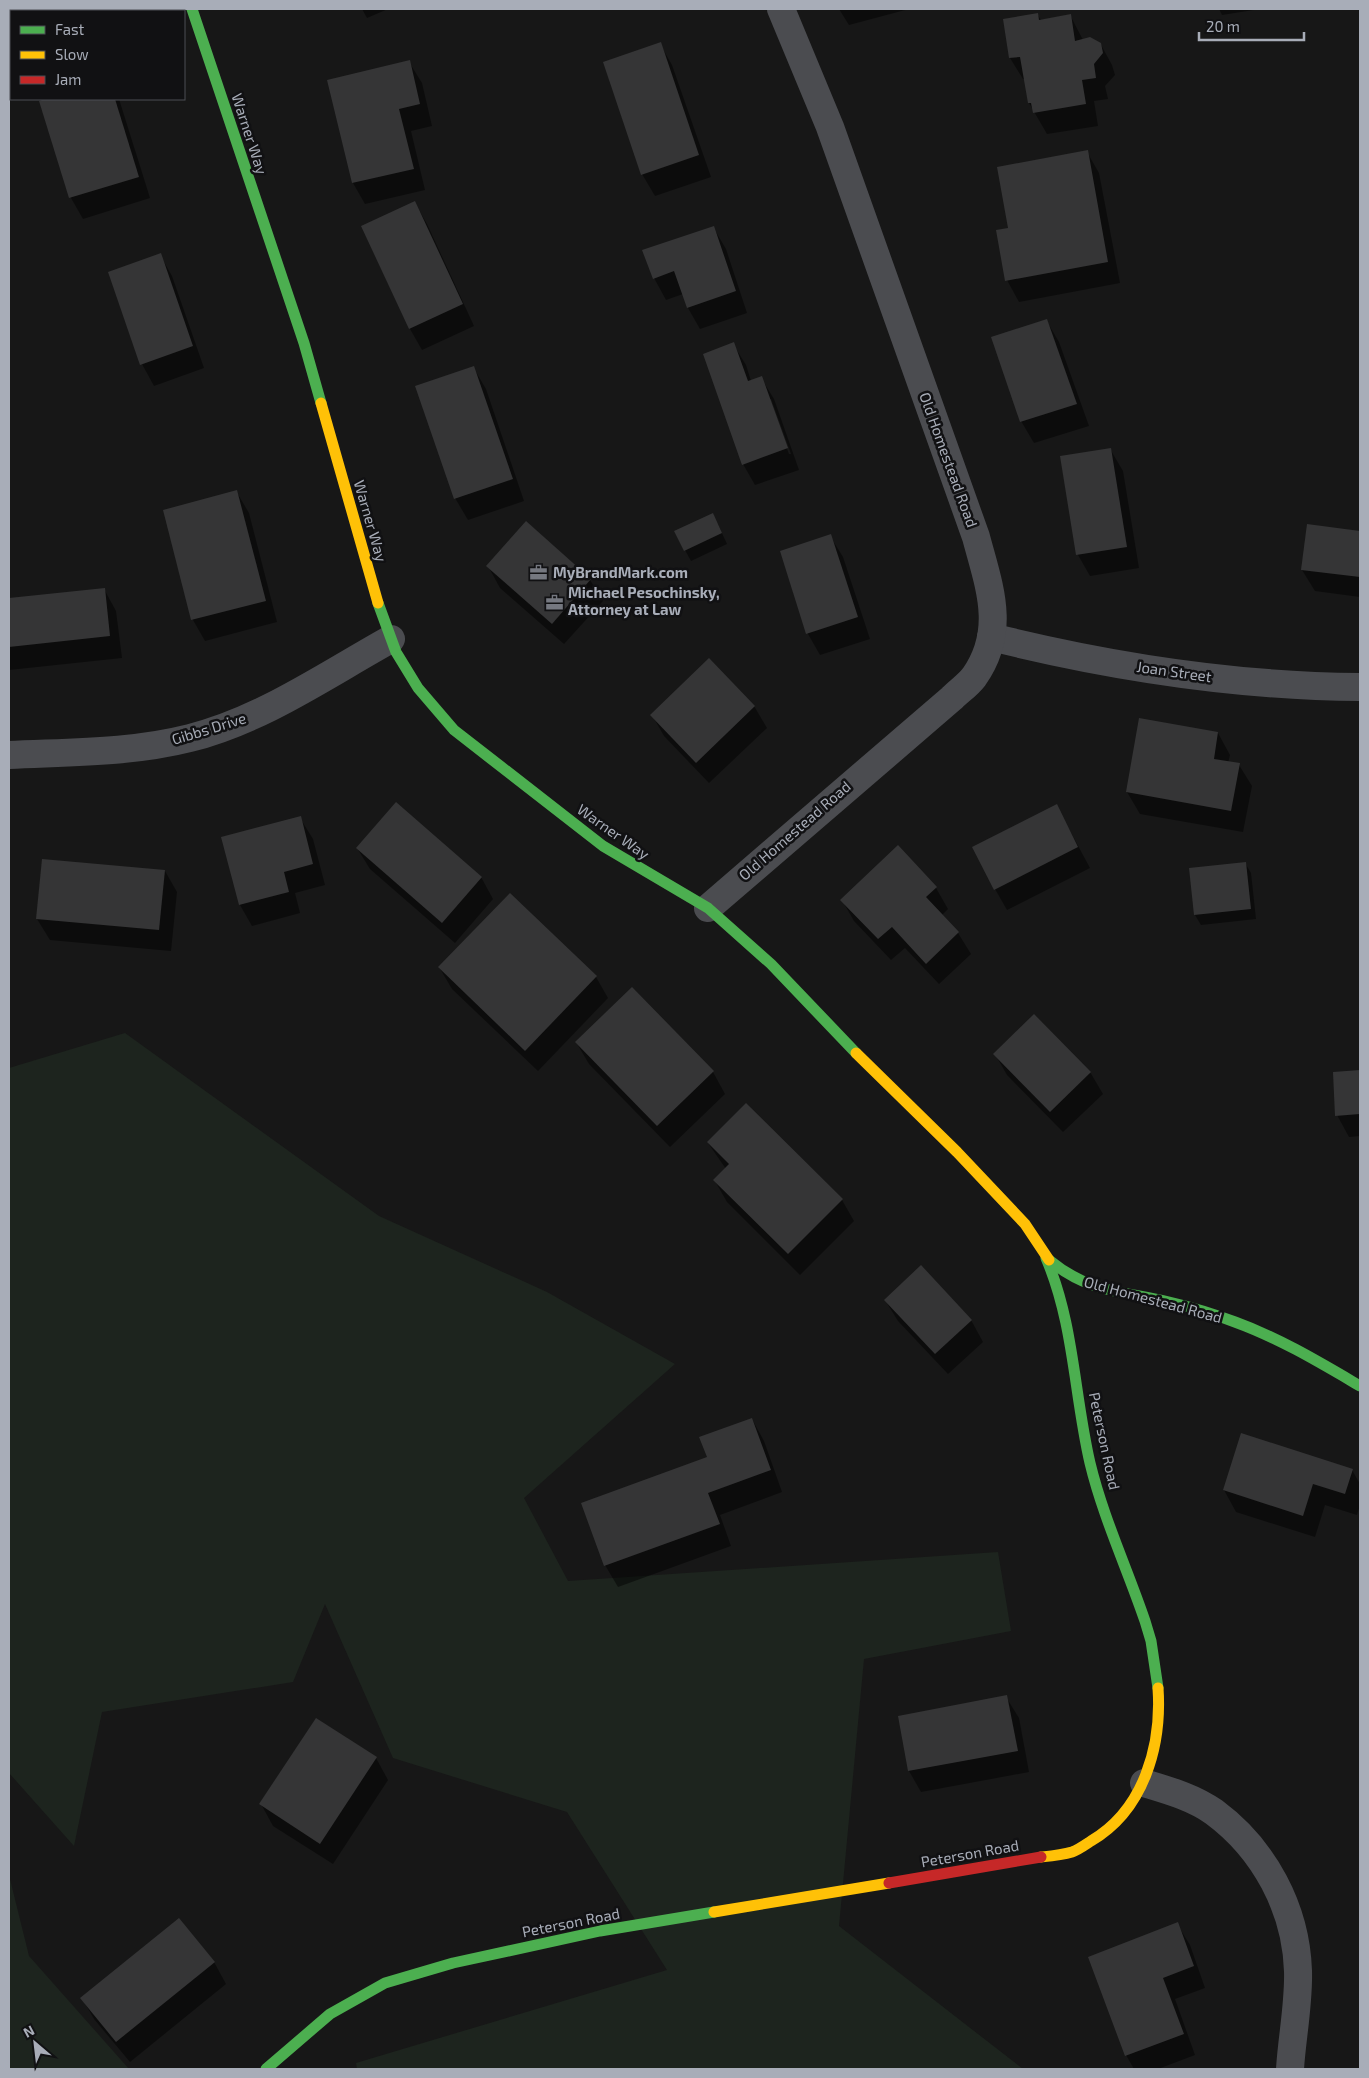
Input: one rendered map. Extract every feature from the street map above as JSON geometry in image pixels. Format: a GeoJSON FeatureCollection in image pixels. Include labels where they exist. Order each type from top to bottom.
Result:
{"type":"FeatureCollection","features":[{"type":"Feature","properties":{"kind":"street","name":"Warner Way"},"geometry":{"type":"LineString","coordinates":[[192,9],[304,343],[381,614],[391,639],[418,688],[454,730],[603,846],[708,908]]}},
{"type":"Feature","properties":{"kind":"street","name":"Old Homestead Road"},"geometry":{"type":"LineString","coordinates":[[781,9],[830,127],[976,536],[992,596],[994,622],[989,649],[974,677],[708,908],[771,964],[857,1055],[957,1152],[1025,1224],[1046,1258],[1067,1275],[1091,1286],[1171,1302],[1235,1322],[1298,1350],[1360,1386]]}},
{"type":"Feature","properties":{"kind":"street","name":"Joan Street"},"geometry":{"type":"LineString","coordinates":[[991,638],[1074,658],[1214,678],[1311,686],[1360,687]]}},
{"type":"Feature","properties":{"kind":"street","name":"Gibbs Drive"},"geometry":{"type":"LineString","coordinates":[[9,755],[126,750],[191,738],[252,716],[391,639]]}},
{"type":"Feature","properties":{"kind":"street","name":"Peterson Road"},"geometry":{"type":"LineString","coordinates":[[266,2069],[330,2014],[384,1983],[453,1963],[600,1931],[1073,1852],[1092,1844],[1117,1824],[1138,1798],[1149,1771],[1158,1730],[1158,1686],[1151,1641],[1095,1484],[1060,1292],[1046,1258]]}},
{"type":"Feature","properties":{"kind":"street"},"geometry":{"type":"LineString","coordinates":[[1144,1782],[1182,1795],[1212,1811],[1241,1835],[1265,1864],[1283,1899],[1294,1935],[1298,1972],[1290,2069]]}},
{"type":"Feature","properties":{"kind":"shaded area"},"geometry":{"type":"Polygon","coordinates":[[[125,1033],[379,1216],[547,1292],[675,1364],[524,1498],[568,1581],[998,1552],[1011,1631],[864,1659],[839,1926],[1023,2069],[357,2069],[356,2063],[667,1970],[567,1812],[393,1758],[325,1604],[293,1682],[102,1712],[74,1846],[9,1773],[9,1068],[125,1033]]]}},
{"type":"Feature","properties":{"kind":"shaded area"},"geometry":{"type":"Polygon","coordinates":[[[9,1875],[29,1956],[129,2069],[9,2069],[9,1875]]]}},
{"type":"Feature","properties":{"kind":"building"},"geometry":{"type":"Polygon","coordinates":[[[1038,13],[1039,20],[1071,14],[1075,41],[1090,37],[1101,43],[1103,53],[1094,64],[1096,78],[1082,80],[1086,104],[1033,113],[1031,103],[1028,103],[1020,57],[1009,58],[1003,19],[1038,13]]]}},
{"type":"Feature","properties":{"kind":"building"},"geometry":{"type":"Polygon","coordinates":[[[661,42],[699,155],[641,175],[603,62],[661,42]]]}},
{"type":"Feature","properties":{"kind":"building"},"geometry":{"type":"Polygon","coordinates":[[[410,60],[420,104],[399,109],[414,169],[352,183],[327,80],[410,60]]]}},
{"type":"Feature","properties":{"kind":"building"},"geometry":{"type":"Polygon","coordinates":[[[115,100],[139,177],[69,198],[39,101],[115,100]]]}},
{"type":"Feature","properties":{"kind":"building"},"geometry":{"type":"Polygon","coordinates":[[[1088,150],[1108,262],[1005,281],[996,230],[1008,228],[997,167],[1088,150]]]}},
{"type":"Feature","properties":{"kind":"building"},"geometry":{"type":"Polygon","coordinates":[[[415,201],[463,304],[409,329],[361,226],[415,201]]]}},
{"type":"Feature","properties":{"kind":"building"},"geometry":{"type":"Polygon","coordinates":[[[714,226],[736,291],[687,308],[674,271],[653,279],[642,250],[714,226]]]}},
{"type":"Feature","properties":{"kind":"building"},"geometry":{"type":"Polygon","coordinates":[[[161,253],[193,346],[140,365],[108,272],[161,253]]]}},
{"type":"Feature","properties":{"kind":"building"},"geometry":{"type":"Polygon","coordinates":[[[1047,319],[1077,404],[1020,422],[991,337],[1047,319]]]}},
{"type":"Feature","properties":{"kind":"building"},"geometry":{"type":"Polygon","coordinates":[[[734,342],[748,381],[762,376],[788,448],[742,465],[703,354],[734,342]]]}},
{"type":"Feature","properties":{"kind":"building"},"geometry":{"type":"Polygon","coordinates":[[[474,366],[513,479],[454,499],[415,386],[474,366]]]}},
{"type":"Feature","properties":{"kind":"building"},"geometry":{"type":"Polygon","coordinates":[[[1111,448],[1127,547],[1076,555],[1060,456],[1111,448]]]}},
{"type":"Feature","properties":{"kind":"building"},"geometry":{"type":"Polygon","coordinates":[[[237,490],[266,601],[191,620],[163,510],[237,490]]]}},
{"type":"Feature","properties":{"kind":"building"},"geometry":{"type":"Polygon","coordinates":[[[713,513],[722,533],[684,551],[674,531],[713,513]]]}},
{"type":"Feature","properties":{"kind":"building","name":"MyBrandMark.com"},"geometry":{"type":"Polygon","coordinates":[[[526,521],[591,579],[552,624],[486,566],[526,521]]]}},
{"type":"Feature","properties":{"kind":"building"},"geometry":{"type":"Polygon","coordinates":[[[1307,524],[1360,531],[1360,577],[1301,570],[1307,524]]]}},
{"type":"Feature","properties":{"kind":"building"},"geometry":{"type":"Polygon","coordinates":[[[831,534],[858,617],[806,634],[780,551],[831,534]]]}},
{"type":"Feature","properties":{"kind":"building"},"geometry":{"type":"Polygon","coordinates":[[[105,588],[110,636],[9,647],[9,598],[105,588]]]}},
{"type":"Feature","properties":{"kind":"building"},"geometry":{"type":"Polygon","coordinates":[[[709,658],[755,706],[696,763],[650,715],[709,658]]]}},
{"type":"Feature","properties":{"kind":"building"},"geometry":{"type":"Polygon","coordinates":[[[1139,718],[1218,732],[1214,759],[1240,763],[1231,811],[1126,792],[1139,718]]]}},
{"type":"Feature","properties":{"kind":"building"},"geometry":{"type":"Polygon","coordinates":[[[396,802],[482,877],[442,923],[356,848],[396,802]]]}},
{"type":"Feature","properties":{"kind":"building"},"geometry":{"type":"Polygon","coordinates":[[[1057,804],[1078,847],[994,890],[972,847],[1057,804]]]}},
{"type":"Feature","properties":{"kind":"building"},"geometry":{"type":"Polygon","coordinates":[[[301,816],[313,864],[284,872],[289,892],[239,905],[221,837],[301,816]]]}},
{"type":"Feature","properties":{"kind":"building"},"geometry":{"type":"Polygon","coordinates":[[[898,845],[937,887],[926,897],[959,932],[926,964],[892,927],[878,939],[840,900],[898,845]]]}},
{"type":"Feature","properties":{"kind":"building"},"geometry":{"type":"Polygon","coordinates":[[[42,859],[165,870],[159,930],[36,919],[42,859]]]}},
{"type":"Feature","properties":{"kind":"building"},"geometry":{"type":"Polygon","coordinates":[[[1246,862],[1251,909],[1194,915],[1189,868],[1246,862]]]}},
{"type":"Feature","properties":{"kind":"building"},"geometry":{"type":"Polygon","coordinates":[[[510,893],[597,976],[525,1051],[438,967],[510,893]]]}},
{"type":"Feature","properties":{"kind":"building"},"geometry":{"type":"Polygon","coordinates":[[[632,987],[714,1071],[657,1126],[575,1042],[632,987]]]}},
{"type":"Feature","properties":{"kind":"building"},"geometry":{"type":"Polygon","coordinates":[[[1034,1014],[1091,1072],[1050,1112],[993,1054],[1034,1014]]]}},
{"type":"Feature","properties":{"kind":"building"},"geometry":{"type":"Polygon","coordinates":[[[1360,1070],[1360,1114],[1335,1116],[1333,1072],[1360,1070]]]}},
{"type":"Feature","properties":{"kind":"building"},"geometry":{"type":"Polygon","coordinates":[[[746,1103],[843,1199],[788,1254],[713,1180],[729,1164],[707,1142],[746,1103]]]}},
{"type":"Feature","properties":{"kind":"building"},"geometry":{"type":"Polygon","coordinates":[[[921,1265],[972,1320],[935,1354],[884,1300],[921,1265]]]}},
{"type":"Feature","properties":{"kind":"building"},"geometry":{"type":"Polygon","coordinates":[[[752,1418],[771,1470],[708,1493],[720,1524],[604,1566],[581,1503],[707,1457],[699,1437],[752,1418]]]}},
{"type":"Feature","properties":{"kind":"building"},"geometry":{"type":"Polygon","coordinates":[[[1241,1433],[1353,1469],[1345,1494],[1313,1484],[1303,1516],[1223,1490],[1241,1433]]]}},
{"type":"Feature","properties":{"kind":"building"},"geometry":{"type":"Polygon","coordinates":[[[1007,1695],[1018,1751],[908,1771],[898,1716],[1007,1695]]]}},
{"type":"Feature","properties":{"kind":"building"},"geometry":{"type":"Polygon","coordinates":[[[316,1718],[377,1757],[320,1844],[259,1804],[316,1718]]]}},
{"type":"Feature","properties":{"kind":"building"},"geometry":{"type":"Polygon","coordinates":[[[179,1918],[215,1962],[116,2042],[80,1998],[179,1918]]]}},
{"type":"Feature","properties":{"kind":"building"},"geometry":{"type":"Polygon","coordinates":[[[1178,1922],[1194,1966],[1163,1978],[1184,2034],[1125,2056],[1088,1957],[1178,1922]]]}},
{"type":"Feature","properties":{"kind":"traffic: fast"},"geometry":{"type":"LineString","coordinates":[[192,9],[304,343],[321,403]]}},
{"type":"Feature","properties":{"kind":"traffic: fast"},"geometry":{"type":"LineString","coordinates":[[378,603],[396,652],[418,688],[454,730],[603,846],[708,908],[771,964],[856,1053]]}},
{"type":"Feature","properties":{"kind":"traffic: fast"},"geometry":{"type":"LineString","coordinates":[[1046,1258],[1055,1283],[1068,1333],[1085,1437],[1095,1483],[1145,1621],[1151,1641],[1158,1688]]}},
{"type":"Feature","properties":{"kind":"traffic: fast"},"geometry":{"type":"LineString","coordinates":[[1049,1260],[1064,1271],[1092,1285],[1186,1306],[1251,1328],[1299,1351],[1360,1386]]}},
{"type":"Feature","properties":{"kind":"traffic: fast"},"geometry":{"type":"LineString","coordinates":[[266,2069],[330,2014],[385,1983],[453,1963],[600,1931],[714,1912]]}},
{"type":"Feature","properties":{"kind":"traffic: slow"},"geometry":{"type":"LineString","coordinates":[[321,403],[378,603]]}},
{"type":"Feature","properties":{"kind":"traffic: slow"},"geometry":{"type":"LineString","coordinates":[[856,1053],[957,1152],[1025,1224],[1049,1260]]}},
{"type":"Feature","properties":{"kind":"traffic: slow"},"geometry":{"type":"LineString","coordinates":[[1041,1857],[1072,1852],[1091,1841],[1109,1828],[1137,1794],[1153,1754],[1157,1732],[1158,1688]]}},
{"type":"Feature","properties":{"kind":"traffic: slow"},"geometry":{"type":"LineString","coordinates":[[714,1912],[889,1883]]}},
{"type":"Feature","properties":{"kind":"traffic: jam"},"geometry":{"type":"LineString","coordinates":[[889,1883],[1041,1857]]}},
{"type":"Feature","properties":{"kind":"place","name":"MyBrandMark.com"},"geometry":{"type":"Point","coordinates":[539,573]}},
{"type":"Feature","properties":{"kind":"place","name":"Michael Pesochinsky, Attorney at Law"},"geometry":{"type":"Point","coordinates":[554,602]}}]}
